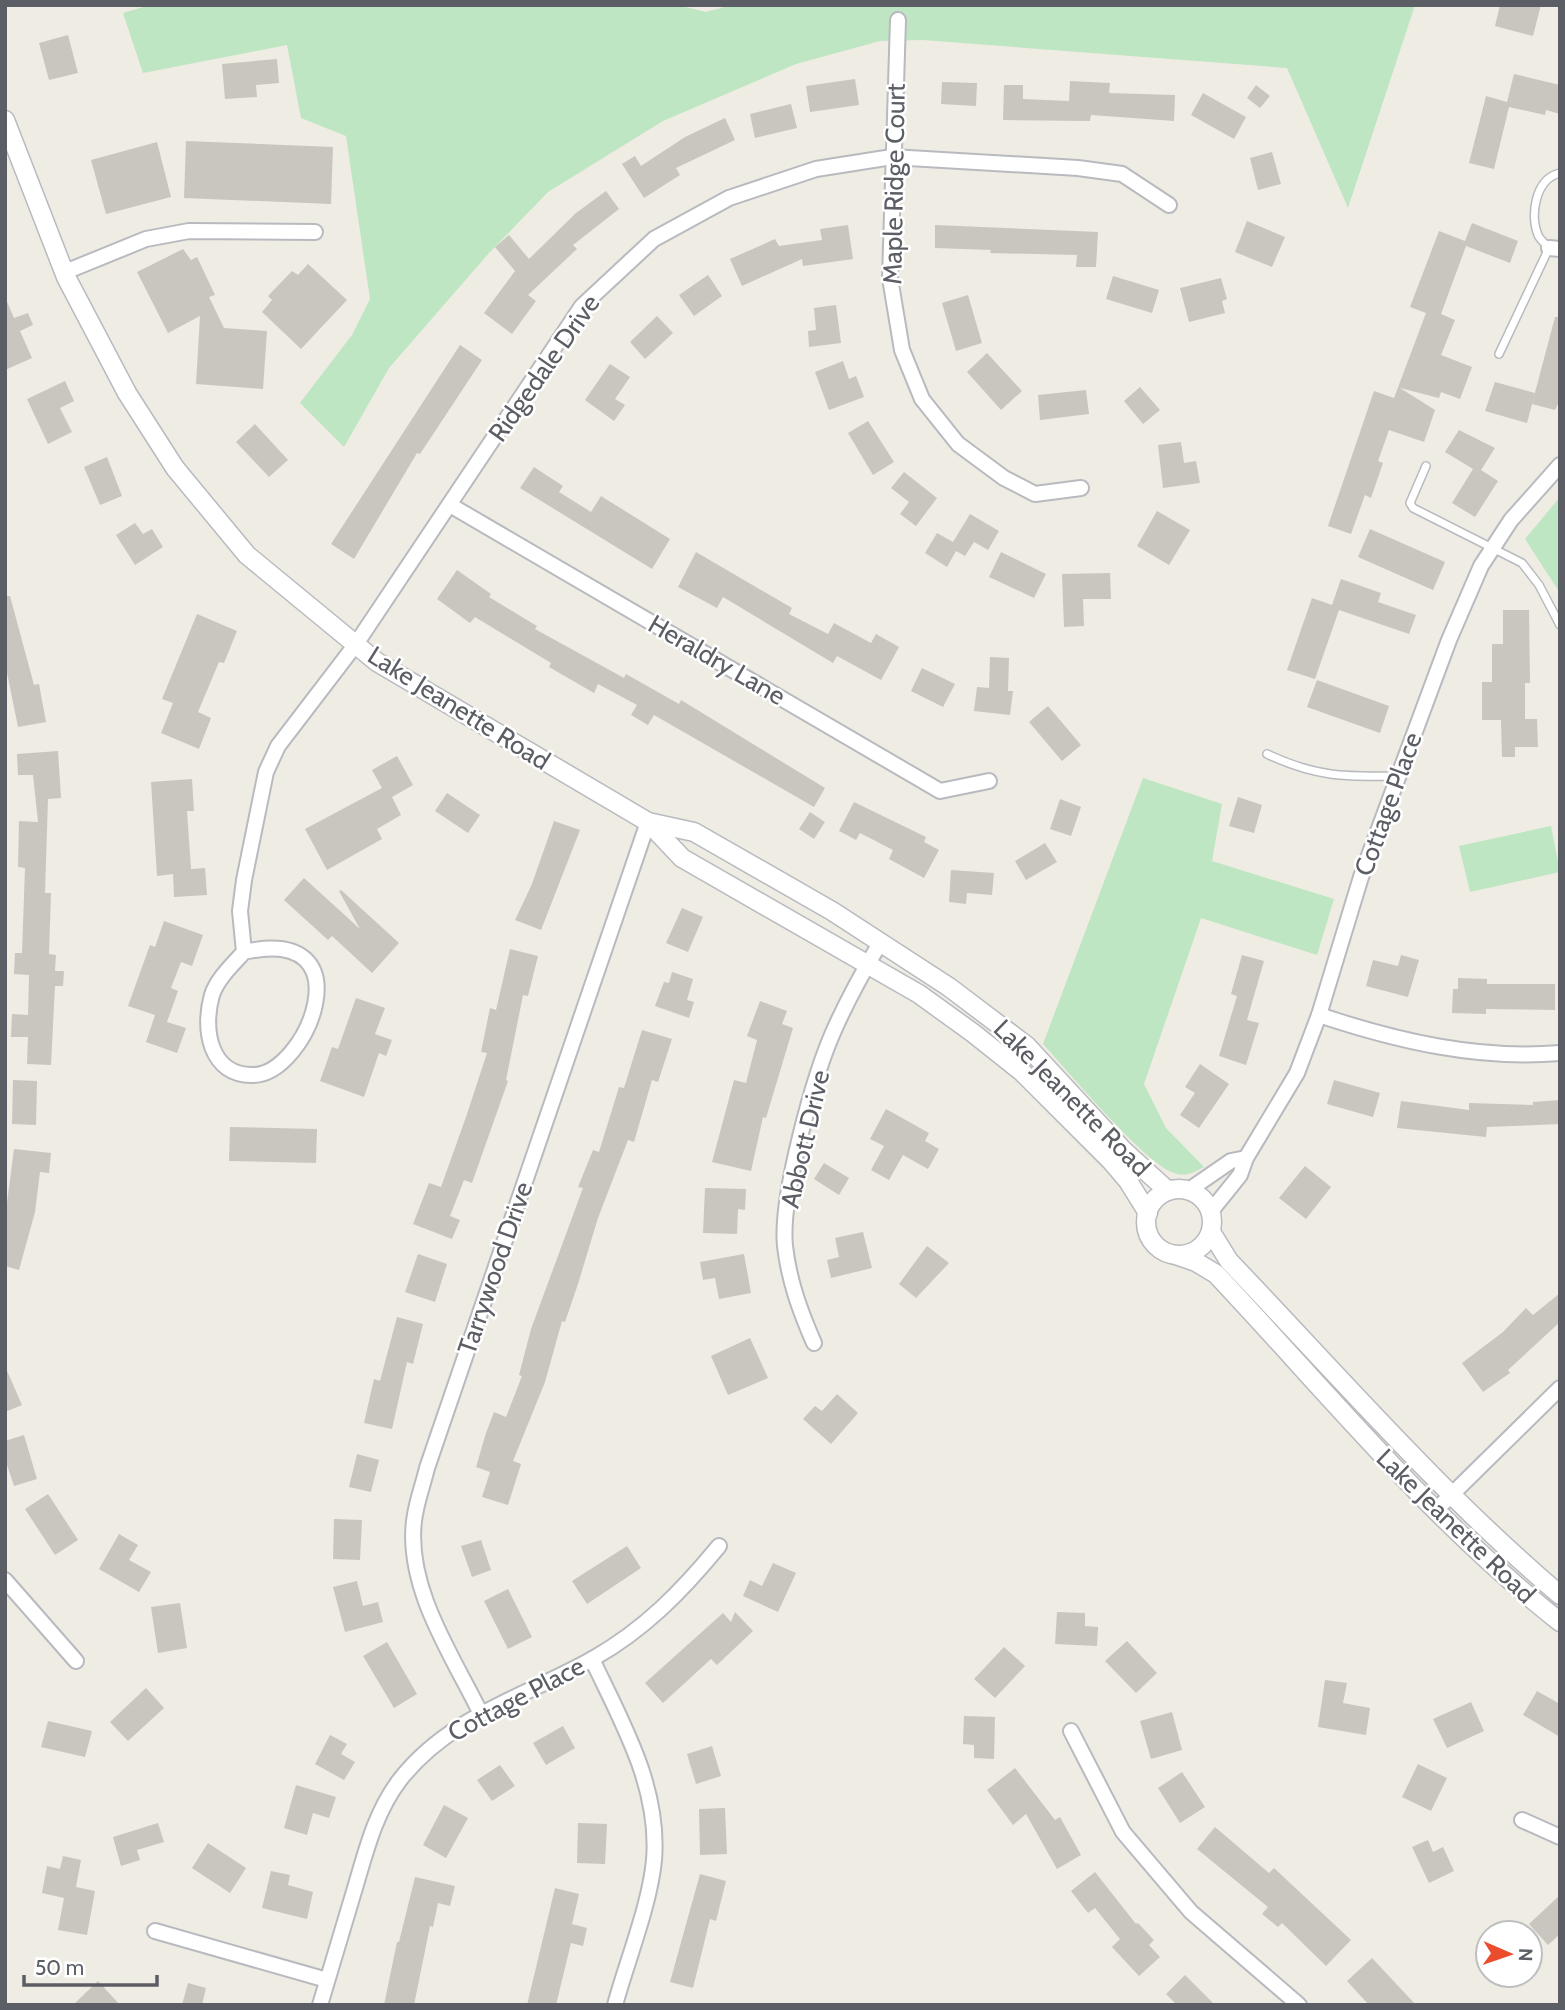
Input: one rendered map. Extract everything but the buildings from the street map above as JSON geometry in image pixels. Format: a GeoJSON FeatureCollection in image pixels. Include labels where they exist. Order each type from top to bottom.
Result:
{"type":"FeatureCollection","features":[{"type":"Feature","properties":{"kind":"street","name":"Maple Ridge Court"},"geometry":{"type":"LineString","coordinates":[[898,20],[890,278],[902,350],[922,399],[958,444],[1004,478],[1035,494],[1081,488]]}},
{"type":"Feature","properties":{"kind":"street","name":"Lake Jeanette Road"},"geometry":{"type":"LineString","coordinates":[[5,120],[65,272],[127,393],[175,468],[247,555],[377,662],[648,822],[682,858],[919,994],[1022,1072],[1111,1161],[1128,1181],[1148,1213]]}},
{"type":"Feature","properties":{"kind":"street","name":"Ridgedale Drive"},"geometry":{"type":"LineString","coordinates":[[244,952],[241,901],[266,772],[278,746],[356,644],[450,505],[542,361],[582,306],[654,239],[729,198],[816,169],[892,157],[1078,168],[1122,174],[1169,205]]}},
{"type":"Feature","properties":{"kind":"street"},"geometry":{"type":"LineString","coordinates":[[65,272],[146,239],[189,231],[315,232]]}},
{"type":"Feature","properties":{"kind":"street","name":"Cottage Place"},"geometry":{"type":"LineString","coordinates":[[1211,1211],[1240,1175],[1246,1158],[1297,1073],[1319,1015],[1361,877],[1449,640],[1481,566],[1511,520],[1560,465]]}},
{"type":"Feature","properties":{"kind":"street","name":"Heraldry Lane"},"geometry":{"type":"LineString","coordinates":[[450,505],[940,791],[989,781]]}},
{"type":"Feature","properties":{"kind":"street","name":"Lake Jeanette Road"},"geometry":{"type":"LineString","coordinates":[[648,822],[694,832],[832,911],[950,986],[1027,1046],[1124,1151],[1168,1191]]}},
{"type":"Feature","properties":{"kind":"street","name":"Tarrywood Drive"},"geometry":{"type":"LineString","coordinates":[[480,1712],[431,1612],[416,1566],[414,1521],[427,1468],[648,822]]}},
{"type":"Feature","properties":{"kind":"street","name":"Abbott Drive"},"geometry":{"type":"LineString","coordinates":[[814,1343],[790,1279],[785,1243],[787,1203],[796,1157],[834,1030],[880,943]]}},
{"type":"Feature","properties":{"kind":"street"},"geometry":{"type":"LineString","coordinates":[[270,946],[292,949],[308,962],[317,979],[317,1001],[308,1027],[289,1055],[272,1071],[260,1075],[245,1076],[229,1070],[215,1056],[208,1040],[213,993],[244,952],[270,946]]}},
{"type":"Feature","properties":{"kind":"street"},"geometry":{"type":"LineString","coordinates":[[1319,1015],[1370,1032],[1447,1049],[1520,1057],[1560,1054]]}},
{"type":"Feature","properties":{"kind":"street"},"geometry":{"type":"LineString","coordinates":[[1189,1190],[1231,1161],[1246,1158]]}},
{"type":"Feature","properties":{"kind":"street"},"geometry":{"type":"LineString","coordinates":[[1189,1190],[1198,1195],[1211,1211],[1211,1232],[1197,1249],[1176,1255],[1165,1251],[1149,1235],[1148,1213],[1159,1196],[1168,1191],[1189,1190]]}},
{"type":"Feature","properties":{"kind":"street","name":"Lake Jeanette Road"},"geometry":{"type":"LineString","coordinates":[[1211,1232],[1230,1261],[1452,1494],[1560,1595]]}},
{"type":"Feature","properties":{"kind":"street","name":"Lake Jeanette Road"},"geometry":{"type":"LineString","coordinates":[[1176,1255],[1196,1262],[1216,1274],[1306,1370],[1356,1430],[1435,1511],[1482,1557],[1560,1622]]}},
{"type":"Feature","properties":{"kind":"street"},"geometry":{"type":"LineString","coordinates":[[1435,1511],[1560,1388]]}},
{"type":"Feature","properties":{"kind":"street","name":"Cottage Place"},"geometry":{"type":"LineString","coordinates":[[320,2005],[373,1828],[400,1780],[444,1734],[480,1712],[592,1659],[632,1635],[662,1611],[719,1546]]}},
{"type":"Feature","properties":{"kind":"street"},"geometry":{"type":"LineString","coordinates":[[5,1580],[76,1661]]}},
{"type":"Feature","properties":{"kind":"street"},"geometry":{"type":"LineString","coordinates":[[592,1659],[640,1761],[650,1797],[654,1830],[654,1861],[615,2005]]}},
{"type":"Feature","properties":{"kind":"street"},"geometry":{"type":"LineString","coordinates":[[1071,1731],[1123,1832],[1191,1912],[1299,2005]]}},
{"type":"Feature","properties":{"kind":"street"},"geometry":{"type":"LineString","coordinates":[[1522,1820],[1560,1837]]}},
{"type":"Feature","properties":{"kind":"street"},"geometry":{"type":"LineString","coordinates":[[155,1931],[327,1980]]}},
{"type":"Feature","properties":{"kind":"lane"},"geometry":{"type":"LineString","coordinates":[[1500,354],[1555,249],[1538,236],[1534,204],[1541,189],[1554,174],[1560,173]]}},
{"type":"Feature","properties":{"kind":"lane"},"geometry":{"type":"LineString","coordinates":[[1426,466],[1410,503],[1413,508],[1522,563],[1539,584],[1560,625]]}},
{"type":"Feature","properties":{"kind":"lane"},"geometry":{"type":"LineString","coordinates":[[1266,754],[1295,767],[1328,776],[1398,776]]}},
{"type":"Feature","properties":{"kind":"green space"},"geometry":{"type":"Polygon","coordinates":[[[150,5],[677,5],[706,12],[732,5],[1415,5],[1348,208],[1287,68],[923,40],[880,41],[796,64],[663,121],[548,192],[489,253],[389,368],[344,447],[300,403],[352,335],[370,299],[346,136],[301,118],[287,45],[143,73],[123,13],[150,5]]]}},
{"type":"Feature","properties":{"kind":"green space"},"geometry":{"type":"Polygon","coordinates":[[[1560,497],[1560,593],[1525,539],[1560,497]]]}},
{"type":"Feature","properties":{"kind":"green space"},"geometry":{"type":"Polygon","coordinates":[[[1143,778],[1222,804],[1212,861],[1334,899],[1317,955],[1201,918],[1144,1084],[1166,1128],[1204,1167],[1186,1174],[1174,1173],[1144,1152],[1043,1044],[1143,778]]]}},
{"type":"Feature","properties":{"kind":"green space"},"geometry":{"type":"Polygon","coordinates":[[[1551,826],[1560,872],[1470,892],[1459,846],[1551,826]]]}}]}
